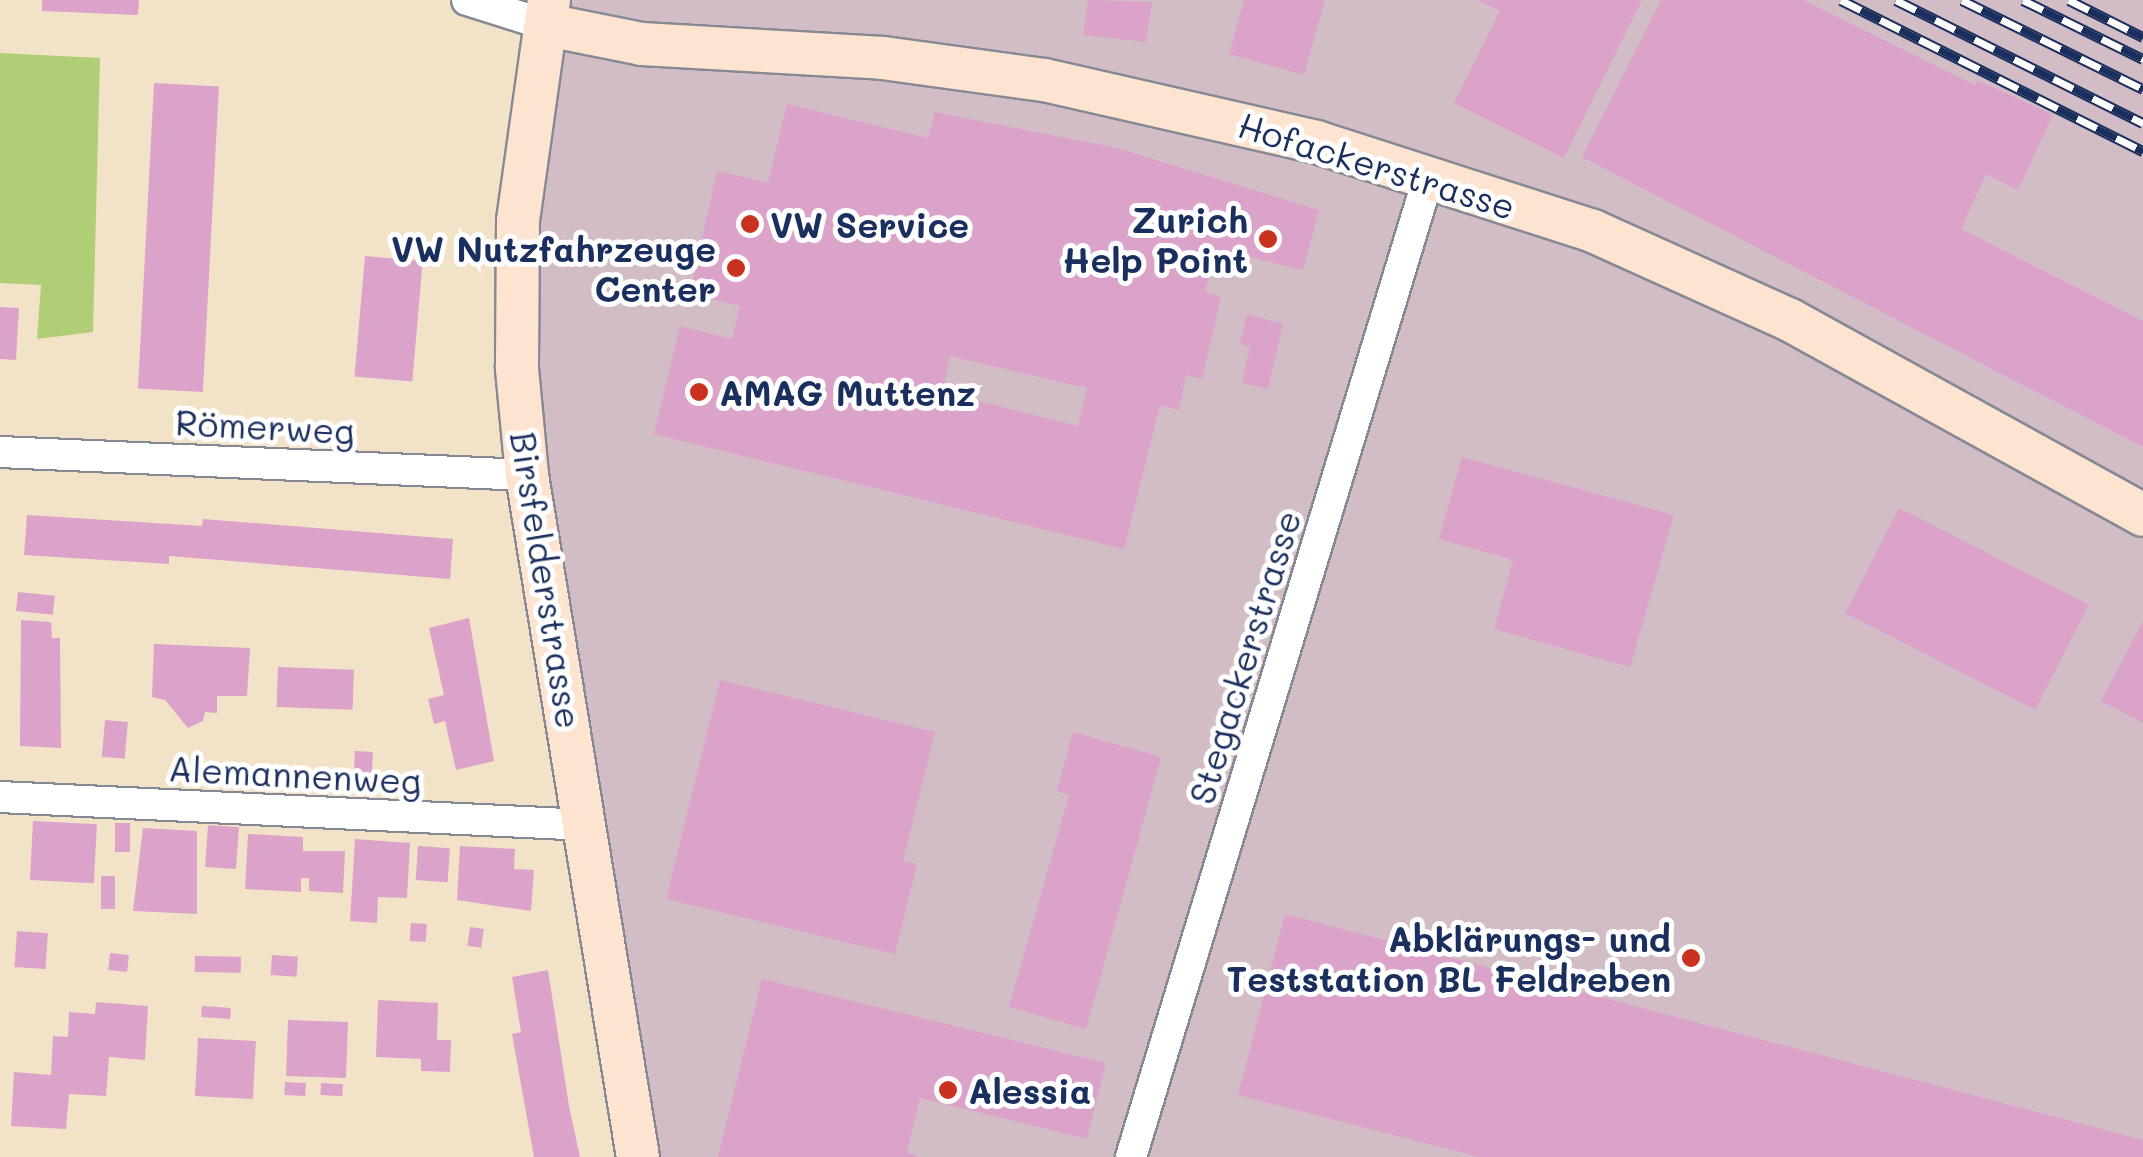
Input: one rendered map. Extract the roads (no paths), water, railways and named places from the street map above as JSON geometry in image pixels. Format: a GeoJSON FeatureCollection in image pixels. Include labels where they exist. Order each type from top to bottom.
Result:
{"type":"FeatureCollection","features":[{"type":"Feature","properties":{"kind":"street"},"geometry":{"type":"LineString","coordinates":[[467,0],[548,12]]}},
{"type":"Feature","properties":{"kind":"street","name":"Hofackerstrasse"},"geometry":{"type":"LineString","coordinates":[[548,12],[642,44],[883,58],[1044,80],[1316,142],[1593,231],[1790,320],[2143,515]]}},
{"type":"Feature","properties":{"kind":"street","name":"Birsfelderstrasse"},"geometry":{"type":"LineString","coordinates":[[548,12],[514,288],[527,475],[638,1157]]}},
{"type":"Feature","properties":{"kind":"street","name":"Stegackerstrasse"},"geometry":{"type":"LineString","coordinates":[[1131,1157],[1428,179]]}},
{"type":"Feature","properties":{"kind":"street","name":"Römerweg"},"geometry":{"type":"LineString","coordinates":[[0,452],[527,475]]}},
{"type":"Feature","properties":{"kind":"street","name":"Alemannenweg"},"geometry":{"type":"LineString","coordinates":[[0,797],[587,826]]}},
{"type":"Feature","properties":{"kind":"railway"},"geometry":{"type":"LineString","coordinates":[[1841,0],[2143,151]]}},
{"type":"Feature","properties":{"kind":"railway"},"geometry":{"type":"LineString","coordinates":[[1896,0],[2143,123]]}},
{"type":"Feature","properties":{"kind":"railway"},"geometry":{"type":"LineString","coordinates":[[1962,0],[2143,89]]}},
{"type":"Feature","properties":{"kind":"railway"},"geometry":{"type":"LineString","coordinates":[[2023,0],[2143,59]]}},
{"type":"Feature","properties":{"kind":"railway"},"geometry":{"type":"LineString","coordinates":[[2069,0],[2143,37]]}},
{"type":"Feature","properties":{"kind":"place","name":"VW Service"},"geometry":{"type":"Point","coordinates":[750,224]}},
{"type":"Feature","properties":{"kind":"place","name":"Zurich Help Point"},"geometry":{"type":"Point","coordinates":[1268,239]}},
{"type":"Feature","properties":{"kind":"place","name":"VW Nutzfahrzeuge Center"},"geometry":{"type":"Point","coordinates":[736,268]}},
{"type":"Feature","properties":{"kind":"place","name":"AMAG Muttenz"},"geometry":{"type":"Point","coordinates":[699,392]}},
{"type":"Feature","properties":{"kind":"place","name":"Abklärungs- und Teststation BL Feldreben"},"geometry":{"type":"Point","coordinates":[1691,958]}},
{"type":"Feature","properties":{"kind":"place","name":"Alessia"},"geometry":{"type":"Point","coordinates":[948,1090]}}]}
